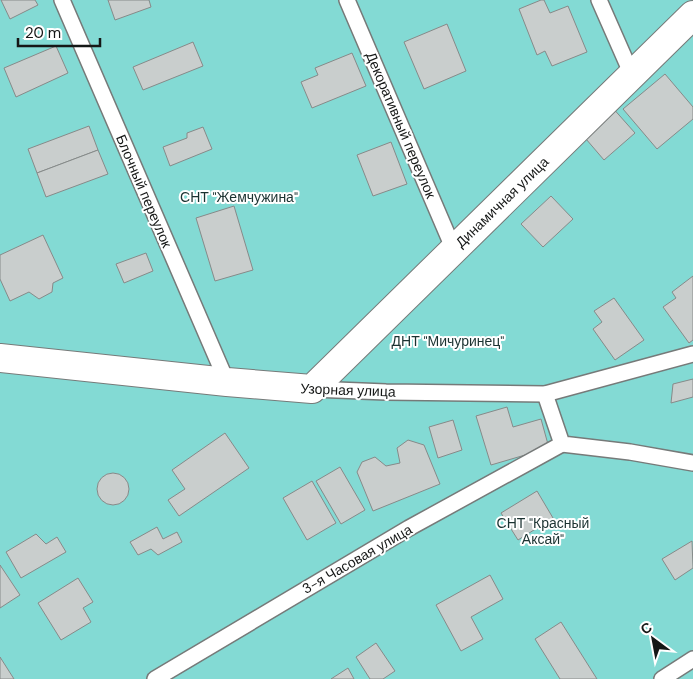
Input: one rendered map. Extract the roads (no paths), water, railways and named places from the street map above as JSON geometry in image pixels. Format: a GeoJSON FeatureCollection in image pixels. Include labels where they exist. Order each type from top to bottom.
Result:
{"type":"FeatureCollection","features":[{"type":"Feature","properties":{"kind":"street","name":"Динамичная улица"},"geometry":{"type":"LineString","coordinates":[[312,389],[693,15]]}},
{"type":"Feature","properties":{"kind":"street","name":"Узорная улица"},"geometry":{"type":"LineString","coordinates":[[0,358],[312,389]]}},
{"type":"Feature","properties":{"kind":"lane","name":"Блочный переулок"},"geometry":{"type":"LineString","coordinates":[[62,0],[227,382]]}},
{"type":"Feature","properties":{"kind":"lane","name":"Декоративный переулок"},"geometry":{"type":"LineString","coordinates":[[347,0],[454,250]]}},
{"type":"Feature","properties":{"kind":"lane"},"geometry":{"type":"LineString","coordinates":[[600,0],[632,75]]}},
{"type":"Feature","properties":{"kind":"lane","name":"Узорная улица"},"geometry":{"type":"LineString","coordinates":[[312,389],[545,394],[693,354]]}},
{"type":"Feature","properties":{"kind":"lane"},"geometry":{"type":"LineString","coordinates":[[545,394],[562,444],[630,452],[693,463]]}},
{"type":"Feature","properties":{"kind":"lane","name":"3-я Часовая улица"},"geometry":{"type":"LineString","coordinates":[[155,679],[409,528],[562,444]]}},
{"type":"Feature","properties":{"kind":"lane"},"geometry":{"type":"LineString","coordinates":[[662,679],[693,659]]}},
{"type":"Feature","properties":{"kind":"park label","name":"СНТ \"Жемчужина\""},"geometry":{"type":"Point","coordinates":[239,197]}},
{"type":"Feature","properties":{"kind":"park label","name":"ДНТ \"Мичуринец\""},"geometry":{"type":"Point","coordinates":[448,341]}},
{"type":"Feature","properties":{"kind":"park label","name":"СНТ \"Красный Аксай\""},"geometry":{"type":"Point","coordinates":[543,532]}}]}
